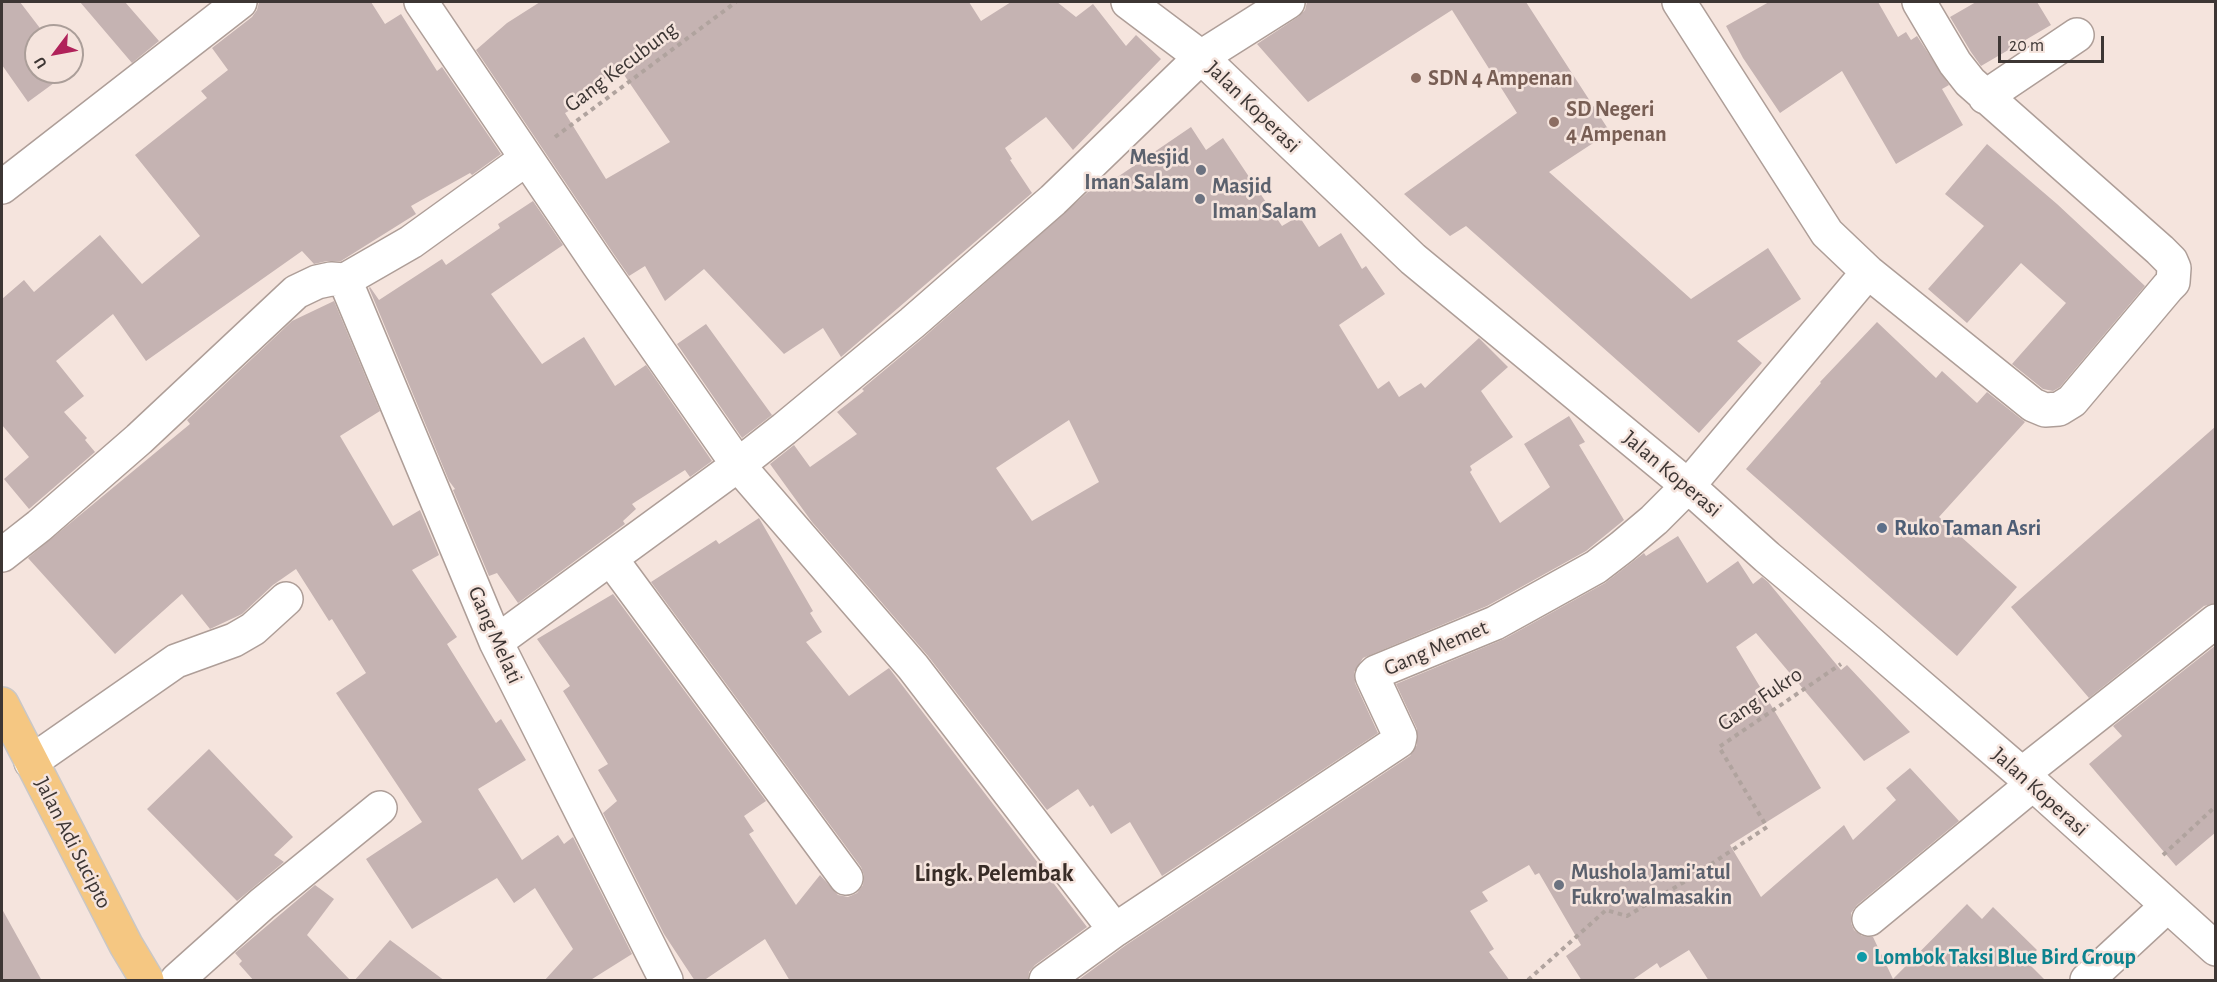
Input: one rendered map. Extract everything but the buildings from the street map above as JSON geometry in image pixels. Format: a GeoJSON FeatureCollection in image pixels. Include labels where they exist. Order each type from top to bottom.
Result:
{"type":"FeatureCollection","features":[{"type":"Feature","properties":{"kind":"highway","name":"Jalan Adi Sucipto"},"geometry":{"type":"LineString","coordinates":[[2,704],[126,945],[147,981]]}},
{"type":"Feature","properties":{"kind":"street"},"geometry":{"type":"LineString","coordinates":[[2,187],[240,2]]}},
{"type":"Feature","properties":{"kind":"street"},"geometry":{"type":"LineString","coordinates":[[421,2],[526,159],[738,465],[912,667],[1115,930],[1046,981]]}},
{"type":"Feature","properties":{"kind":"street","name":"Jalan Koperasi"},"geometry":{"type":"LineString","coordinates":[[1130,2],[1201,57],[1413,259],[1688,486],[1767,557],[2027,779],[2216,949]]}},
{"type":"Feature","properties":{"kind":"street"},"geometry":{"type":"LineString","coordinates":[[496,642],[738,465],[912,323],[1053,201],[1201,57],[1288,2]]}},
{"type":"Feature","properties":{"kind":"street"},"geometry":{"type":"LineString","coordinates":[[1679,2],[1827,233],[1868,272],[2033,405],[2045,410],[2059,409],[2072,401],[2173,282],[2174,268],[2171,261],[2160,250],[1985,96],[1955,63],[1919,2]]}},
{"type":"Feature","properties":{"kind":"street"},"geometry":{"type":"LineString","coordinates":[[1985,96],[2077,35]]}},
{"type":"Feature","properties":{"kind":"street"},"geometry":{"type":"LineString","coordinates":[[2,555],[139,439],[296,292],[317,282],[331,279],[345,280],[411,242],[526,159]]}},
{"type":"Feature","properties":{"kind":"street"},"geometry":{"type":"LineString","coordinates":[[1688,486],[1868,272]]}},
{"type":"Feature","properties":{"kind":"street","name":"Gang Melati"},"geometry":{"type":"LineString","coordinates":[[345,280],[496,642],[666,981]]}},
{"type":"Feature","properties":{"kind":"street","name":"Gang Memet"},"geometry":{"type":"LineString","coordinates":[[1115,930],[1399,741],[1400,736],[1371,676],[1376,672],[1495,623],[1596,567],[1654,520],[1688,486]]}},
{"type":"Feature","properties":{"kind":"street"},"geometry":{"type":"LineString","coordinates":[[611,559],[846,878]]}},
{"type":"Feature","properties":{"kind":"street"},"geometry":{"type":"LineString","coordinates":[[31,762],[176,661],[234,640],[253,629],[286,599]]}},
{"type":"Feature","properties":{"kind":"street"},"geometry":{"type":"LineString","coordinates":[[1869,919],[2027,779],[2216,621]]}},
{"type":"Feature","properties":{"kind":"street"},"geometry":{"type":"LineString","coordinates":[[177,981],[262,904],[380,808]]}},
{"type":"Feature","properties":{"kind":"street"},"geometry":{"type":"LineString","coordinates":[[2087,981],[2156,897]]}},
{"type":"Feature","properties":{"kind":"path","name":"Gang Kecubung"},"geometry":{"type":"LineString","coordinates":[[526,159],[736,2]]}},
{"type":"Feature","properties":{"kind":"path","name":"Gang Fukro"},"geometry":{"type":"LineString","coordinates":[[1528,981],[1606,910],[1627,916],[1767,827],[1719,747],[1827,675],[1870,643]]}},
{"type":"Feature","properties":{"kind":"path"},"geometry":{"type":"LineString","coordinates":[[2156,897],[2160,858],[2216,806]]}},
{"type":"Feature","properties":{"kind":"place","name":"SDN 4 Ampenan"},"geometry":{"type":"Point","coordinates":[1416,78]}},
{"type":"Feature","properties":{"kind":"place","name":"SD Negeri 4 Ampenan"},"geometry":{"type":"Point","coordinates":[1554,122]}},
{"type":"Feature","properties":{"kind":"place","name":"Mesjid Iman Salam"},"geometry":{"type":"Point","coordinates":[1201,170]}},
{"type":"Feature","properties":{"kind":"place","name":"Masjid Iman Salam"},"geometry":{"type":"Point","coordinates":[1200,199]}},
{"type":"Feature","properties":{"kind":"place","name":"Ruko Taman Asri"},"geometry":{"type":"Point","coordinates":[1882,528]}},
{"type":"Feature","properties":{"kind":"place","name":"Mushola Jami'atul Fukro'walmasakin"},"geometry":{"type":"Point","coordinates":[1559,885]}},
{"type":"Feature","properties":{"kind":"place","name":"Lombok Taksi Blue Bird Group"},"geometry":{"type":"Point","coordinates":[1862,957]}},
{"type":"Feature","properties":{"kind":"district","name":"Lingk. Pelembak"},"geometry":{"type":"Point","coordinates":[994,874]}}]}
